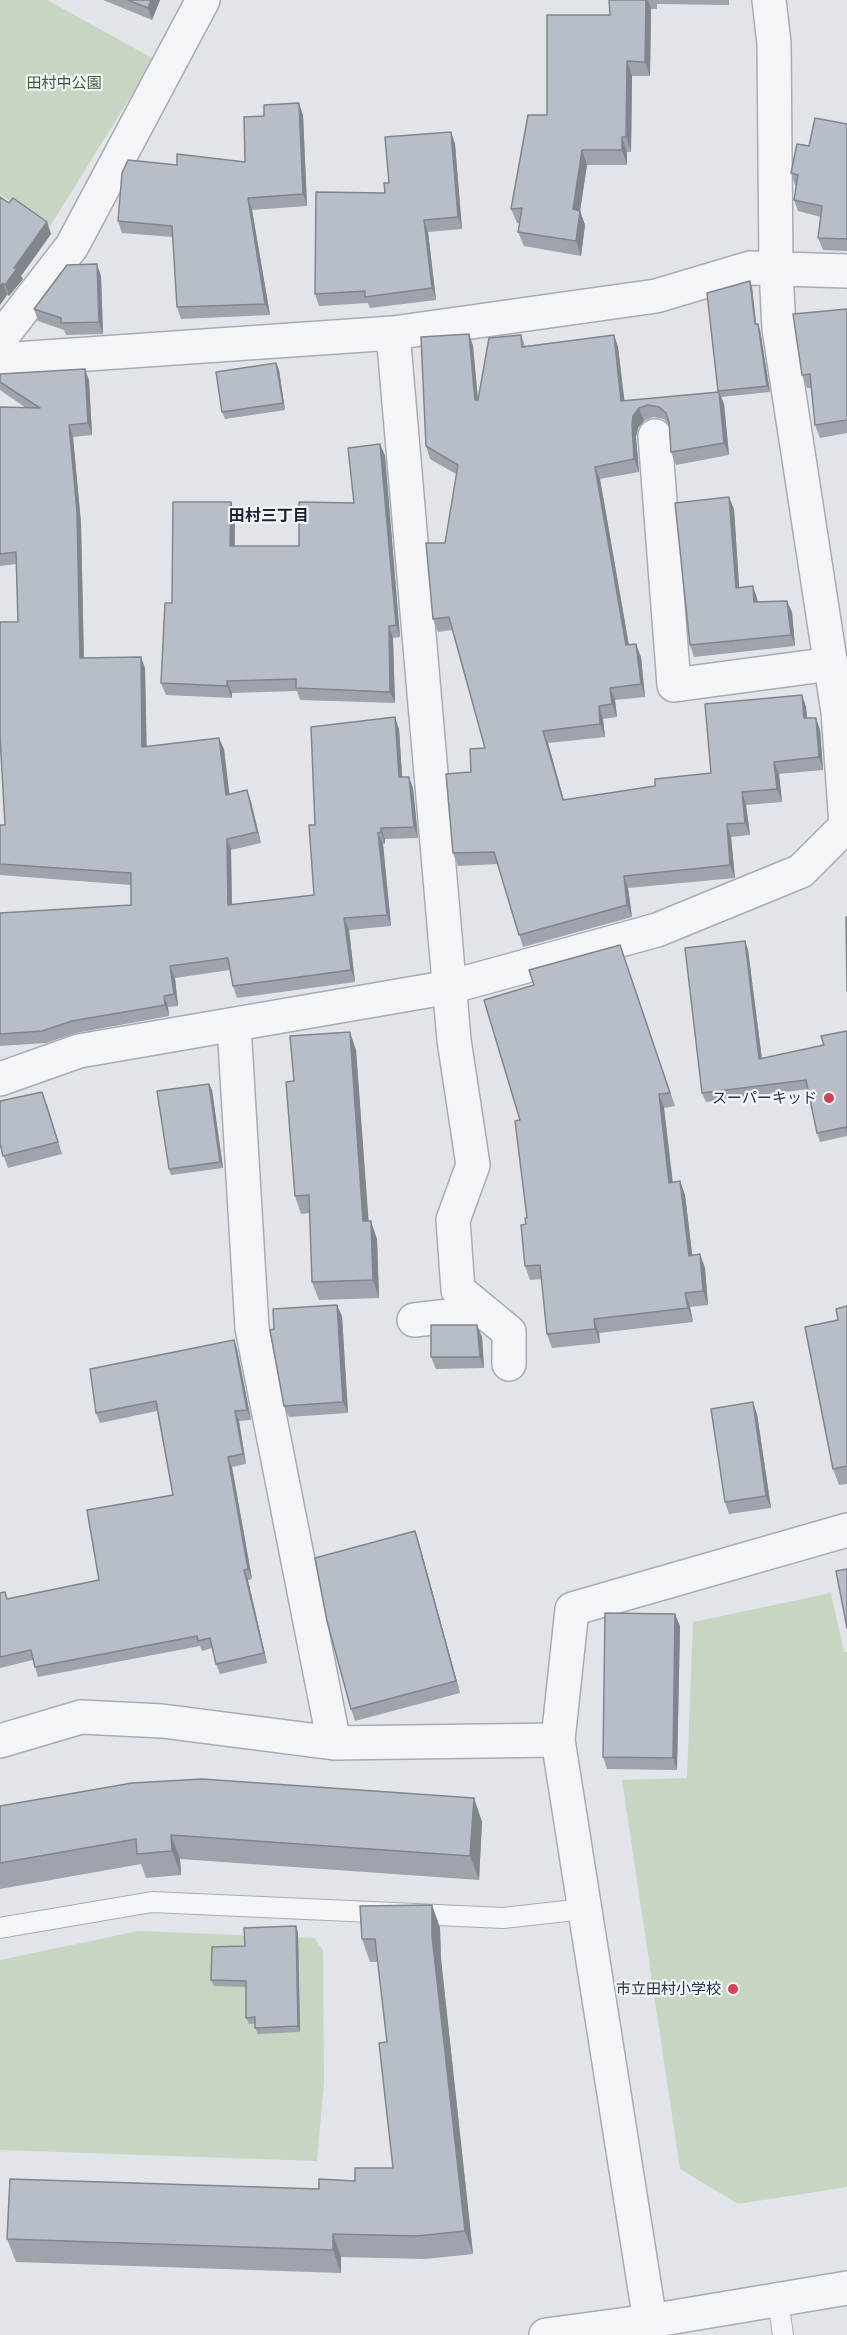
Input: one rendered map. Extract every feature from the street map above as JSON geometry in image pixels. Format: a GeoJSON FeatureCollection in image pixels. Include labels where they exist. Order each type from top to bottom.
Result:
{"type":"FeatureCollection","features":[{"type":"Feature","properties":{"kind":"street"},"geometry":{"type":"LineString","coordinates":[[0,339],[72,246],[202,0]]}},
{"type":"Feature","properties":{"kind":"street"},"geometry":{"type":"LineString","coordinates":[[0,1079],[79,1051],[450,987],[657,930],[801,871],[847,825],[843,712],[831,664],[779,329],[776,269],[774,43],[769,0]]}},
{"type":"Feature","properties":{"kind":"street"},"geometry":{"type":"LineString","coordinates":[[0,360],[393,333],[656,296],[750,268],[847,271]]}},
{"type":"Feature","properties":{"kind":"street"},"geometry":{"type":"LineString","coordinates":[[393,333],[454,1040],[473,1165],[453,1220],[458,1290],[508,1332],[509,1364]]}},
{"type":"Feature","properties":{"kind":"street"},"geometry":{"type":"LineString","coordinates":[[655,436],[674,685],[831,664]]}},
{"type":"Feature","properties":{"kind":"street"},"geometry":{"type":"LineString","coordinates":[[234,1025],[252,1329],[334,1743]]}},
{"type":"Feature","properties":{"kind":"street"},"geometry":{"type":"LineString","coordinates":[[414,1320],[485,1312]]}},
{"type":"Feature","properties":{"kind":"street"},"geometry":{"type":"LineString","coordinates":[[650,2321],[558,1740],[572,1609],[847,1530]]}},
{"type":"Feature","properties":{"kind":"street"},"geometry":{"type":"LineString","coordinates":[[0,1741],[81,1717],[162,1721],[334,1743],[558,1740]]}},
{"type":"Feature","properties":{"kind":"street"},"geometry":{"type":"LineString","coordinates":[[546,2335],[650,2321],[847,2288]]}},
{"type":"Feature","properties":{"kind":"lane"},"geometry":{"type":"LineString","coordinates":[[0,1928],[152,1902],[503,1918],[584,1909]]}},
{"type":"Feature","properties":{"kind":"lane"},"geometry":{"type":"LineString","coordinates":[[778,2300],[783,2335]]}},
{"type":"Feature","properties":{"kind":"green space","name":"田村中公園"},"geometry":{"type":"Polygon","coordinates":[[[0,0],[47,0],[154,59],[49,228],[0,194],[0,0]]]}},
{"type":"Feature","properties":{"kind":"green space","name":"市立田村小学校"},"geometry":{"type":"Polygon","coordinates":[[[831,1593],[844,1652],[847,1652],[847,2187],[738,2204],[680,2169],[622,1780],[687,1778],[693,1622],[831,1593]]]}},
{"type":"Feature","properties":{"kind":"green space"},"geometry":{"type":"Polygon","coordinates":[[[138,1931],[314,1938],[323,1950],[324,2082],[317,2161],[0,2150],[0,1960],[138,1931]]]}},
{"type":"Feature","properties":{"kind":"building"},"geometry":{"type":"Polygon","coordinates":[[[128,0],[151,0],[148,8],[128,0]]]}},
{"type":"Feature","properties":{"kind":"building"},"geometry":{"type":"Polygon","coordinates":[[[609,0],[646,0],[645,62],[627,61],[626,137],[622,137],[622,150],[582,150],[573,209],[580,211],[576,241],[518,232],[522,208],[511,209],[528,115],[547,115],[547,15],[610,15],[609,0]]]}},
{"type":"Feature","properties":{"kind":"building"},"geometry":{"type":"Polygon","coordinates":[[[299,103],[303,194],[248,198],[265,304],[177,307],[172,226],[118,221],[122,173],[128,160],[177,165],[177,154],[245,162],[244,117],[264,116],[264,105],[299,103]]]}},
{"type":"Feature","properties":{"kind":"building"},"geometry":{"type":"Polygon","coordinates":[[[815,118],[847,124],[847,239],[818,238],[822,206],[794,200],[798,175],[791,173],[797,144],[809,146],[815,118]]]}},
{"type":"Feature","properties":{"kind":"building"},"geometry":{"type":"Polygon","coordinates":[[[451,132],[458,217],[424,220],[432,288],[365,297],[365,291],[315,294],[316,192],[385,193],[384,183],[389,183],[385,137],[451,132]]]}},
{"type":"Feature","properties":{"kind":"building"},"geometry":{"type":"Polygon","coordinates":[[[0,197],[9,203],[13,198],[47,222],[14,268],[18,267],[5,285],[3,283],[0,287],[0,197]]]}},
{"type":"Feature","properties":{"kind":"building"},"geometry":{"type":"Polygon","coordinates":[[[97,264],[99,322],[61,323],[61,318],[34,309],[67,265],[97,264]]]}},
{"type":"Feature","properties":{"kind":"building"},"geometry":{"type":"Polygon","coordinates":[[[750,281],[755,324],[758,324],[767,386],[718,391],[707,293],[750,281]]]}},
{"type":"Feature","properties":{"kind":"building"},"geometry":{"type":"Polygon","coordinates":[[[847,309],[847,420],[815,425],[810,374],[802,375],[793,314],[847,309]]]}},
{"type":"Feature","properties":{"kind":"building"},"geometry":{"type":"Polygon","coordinates":[[[469,334],[475,400],[478,400],[489,338],[521,335],[522,347],[614,335],[621,401],[719,392],[724,443],[671,452],[669,422],[666,413],[659,407],[648,405],[639,408],[633,416],[634,459],[595,467],[626,645],[636,644],[641,684],[610,688],[612,704],[599,706],[600,724],[543,731],[563,800],[655,786],[655,779],[711,773],[705,704],[802,695],[804,718],[816,718],[819,757],[774,762],[777,789],[742,792],[745,823],[727,824],[730,865],[624,876],[627,905],[519,935],[494,852],[453,853],[446,774],[471,772],[470,749],[485,748],[449,617],[433,619],[426,543],[445,543],[458,465],[426,446],[421,337],[469,334]]]}},
{"type":"Feature","properties":{"kind":"building"},"geometry":{"type":"Polygon","coordinates":[[[276,363],[283,403],[222,412],[216,372],[276,363]]]}},
{"type":"Feature","properties":{"kind":"building"},"geometry":{"type":"Polygon","coordinates":[[[85,369],[88,423],[69,425],[77,512],[80,658],[141,657],[142,747],[219,738],[226,795],[247,790],[257,832],[227,839],[228,905],[314,895],[309,825],[315,825],[311,727],[395,717],[399,777],[409,777],[414,827],[381,828],[381,832],[378,833],[387,915],[344,918],[351,970],[233,986],[228,958],[170,966],[174,994],[164,996],[165,1005],[72,1021],[42,1031],[0,1034],[0,913],[131,905],[131,873],[0,864],[0,825],[5,825],[0,736],[0,622],[18,622],[16,552],[0,554],[0,407],[40,408],[0,382],[0,374],[85,369]]]}},
{"type":"Feature","properties":{"kind":"building"},"geometry":{"type":"Polygon","coordinates":[[[380,444],[396,625],[389,626],[390,692],[296,688],[296,679],[227,681],[227,686],[161,683],[165,603],[172,603],[173,502],[231,502],[230,546],[299,546],[299,502],[354,503],[348,448],[380,444]]]}},
{"type":"Feature","properties":{"kind":"building"},"geometry":{"type":"Polygon","coordinates":[[[729,497],[736,588],[753,586],[754,602],[787,601],[791,635],[690,645],[675,503],[729,497]]]}},
{"type":"Feature","properties":{"kind":"building"},"geometry":{"type":"Polygon","coordinates":[[[846,917],[847,917],[847,991],[846,917]]]}},
{"type":"Feature","properties":{"kind":"building"},"geometry":{"type":"Polygon","coordinates":[[[745,941],[759,1059],[824,1045],[821,1036],[847,1031],[847,1131],[846,1127],[817,1133],[806,1080],[702,1093],[685,948],[745,941]]]}},
{"type":"Feature","properties":{"kind":"building"},"geometry":{"type":"Polygon","coordinates":[[[620,945],[670,1093],[659,1094],[669,1183],[680,1181],[689,1256],[700,1254],[703,1291],[685,1293],[688,1308],[594,1319],[595,1329],[547,1334],[540,1265],[525,1266],[521,1225],[526,1224],[525,1218],[527,1218],[515,1121],[520,1120],[484,1000],[534,985],[529,970],[620,945]]]}},
{"type":"Feature","properties":{"kind":"building"},"geometry":{"type":"Polygon","coordinates":[[[350,1032],[363,1221],[371,1221],[373,1280],[312,1282],[309,1195],[295,1196],[286,1082],[294,1081],[290,1036],[350,1032]]]}},
{"type":"Feature","properties":{"kind":"building"},"geometry":{"type":"Polygon","coordinates":[[[209,1084],[220,1162],[169,1169],[157,1091],[209,1084]]]}},
{"type":"Feature","properties":{"kind":"building"},"geometry":{"type":"Polygon","coordinates":[[[42,1092],[58,1142],[3,1156],[0,1143],[0,1101],[42,1092]]]}},
{"type":"Feature","properties":{"kind":"building"},"geometry":{"type":"Polygon","coordinates":[[[337,1305],[343,1402],[284,1406],[270,1330],[274,1329],[273,1309],[337,1305]]]}},
{"type":"Feature","properties":{"kind":"building"},"geometry":{"type":"Polygon","coordinates":[[[847,1306],[847,1466],[833,1469],[805,1327],[838,1320],[836,1309],[847,1306]]]}},
{"type":"Feature","properties":{"kind":"building"},"geometry":{"type":"Polygon","coordinates":[[[431,1325],[477,1325],[480,1357],[431,1357],[431,1325]]]}},
{"type":"Feature","properties":{"kind":"building"},"geometry":{"type":"Polygon","coordinates":[[[234,1340],[247,1410],[235,1411],[243,1454],[228,1457],[248,1569],[244,1570],[264,1653],[216,1664],[210,1638],[198,1641],[197,1636],[35,1667],[31,1650],[0,1657],[0,1593],[5,1592],[7,1599],[99,1580],[87,1510],[173,1495],[156,1401],[96,1413],[90,1369],[234,1340]]]}},
{"type":"Feature","properties":{"kind":"building"},"geometry":{"type":"Polygon","coordinates":[[[753,1402],[766,1496],[725,1502],[711,1409],[753,1402]]]}},
{"type":"Feature","properties":{"kind":"building"},"geometry":{"type":"Polygon","coordinates":[[[415,1531],[456,1681],[351,1709],[327,1621],[315,1558],[415,1531]]]}},
{"type":"Feature","properties":{"kind":"building"},"geometry":{"type":"Polygon","coordinates":[[[847,1569],[847,1628],[836,1571],[847,1569]]]}},
{"type":"Feature","properties":{"kind":"building"},"geometry":{"type":"Polygon","coordinates":[[[605,1613],[675,1614],[673,1758],[603,1757],[605,1613]]]}},
{"type":"Feature","properties":{"kind":"building"},"geometry":{"type":"Polygon","coordinates":[[[202,1779],[474,1798],[470,1856],[171,1835],[172,1851],[137,1854],[136,1839],[0,1863],[0,1806],[132,1783],[202,1779]]]}},
{"type":"Feature","properties":{"kind":"building"},"geometry":{"type":"Polygon","coordinates":[[[432,1905],[432,1936],[465,2231],[417,2236],[333,2234],[333,2250],[7,2239],[10,2179],[319,2189],[319,2179],[355,2181],[355,2168],[393,2168],[379,2043],[387,2042],[375,1939],[362,1939],[360,1906],[432,1905]]]}},
{"type":"Feature","properties":{"kind":"building"},"geometry":{"type":"Polygon","coordinates":[[[296,1926],[298,2026],[255,2028],[255,2017],[246,2018],[246,1981],[211,1980],[212,1947],[245,1946],[244,1928],[296,1926]]]}},
{"type":"Feature","properties":{"kind":"place","name":"スーパーキッド"},"geometry":{"type":"Point","coordinates":[829,1098]}},
{"type":"Feature","properties":{"kind":"place","name":"市立田村小学校"},"geometry":{"type":"Point","coordinates":[733,1989]}},
{"type":"Feature","properties":{"kind":"district","name":"田村三丁目"},"geometry":{"type":"Point","coordinates":[269,516]}}]}
